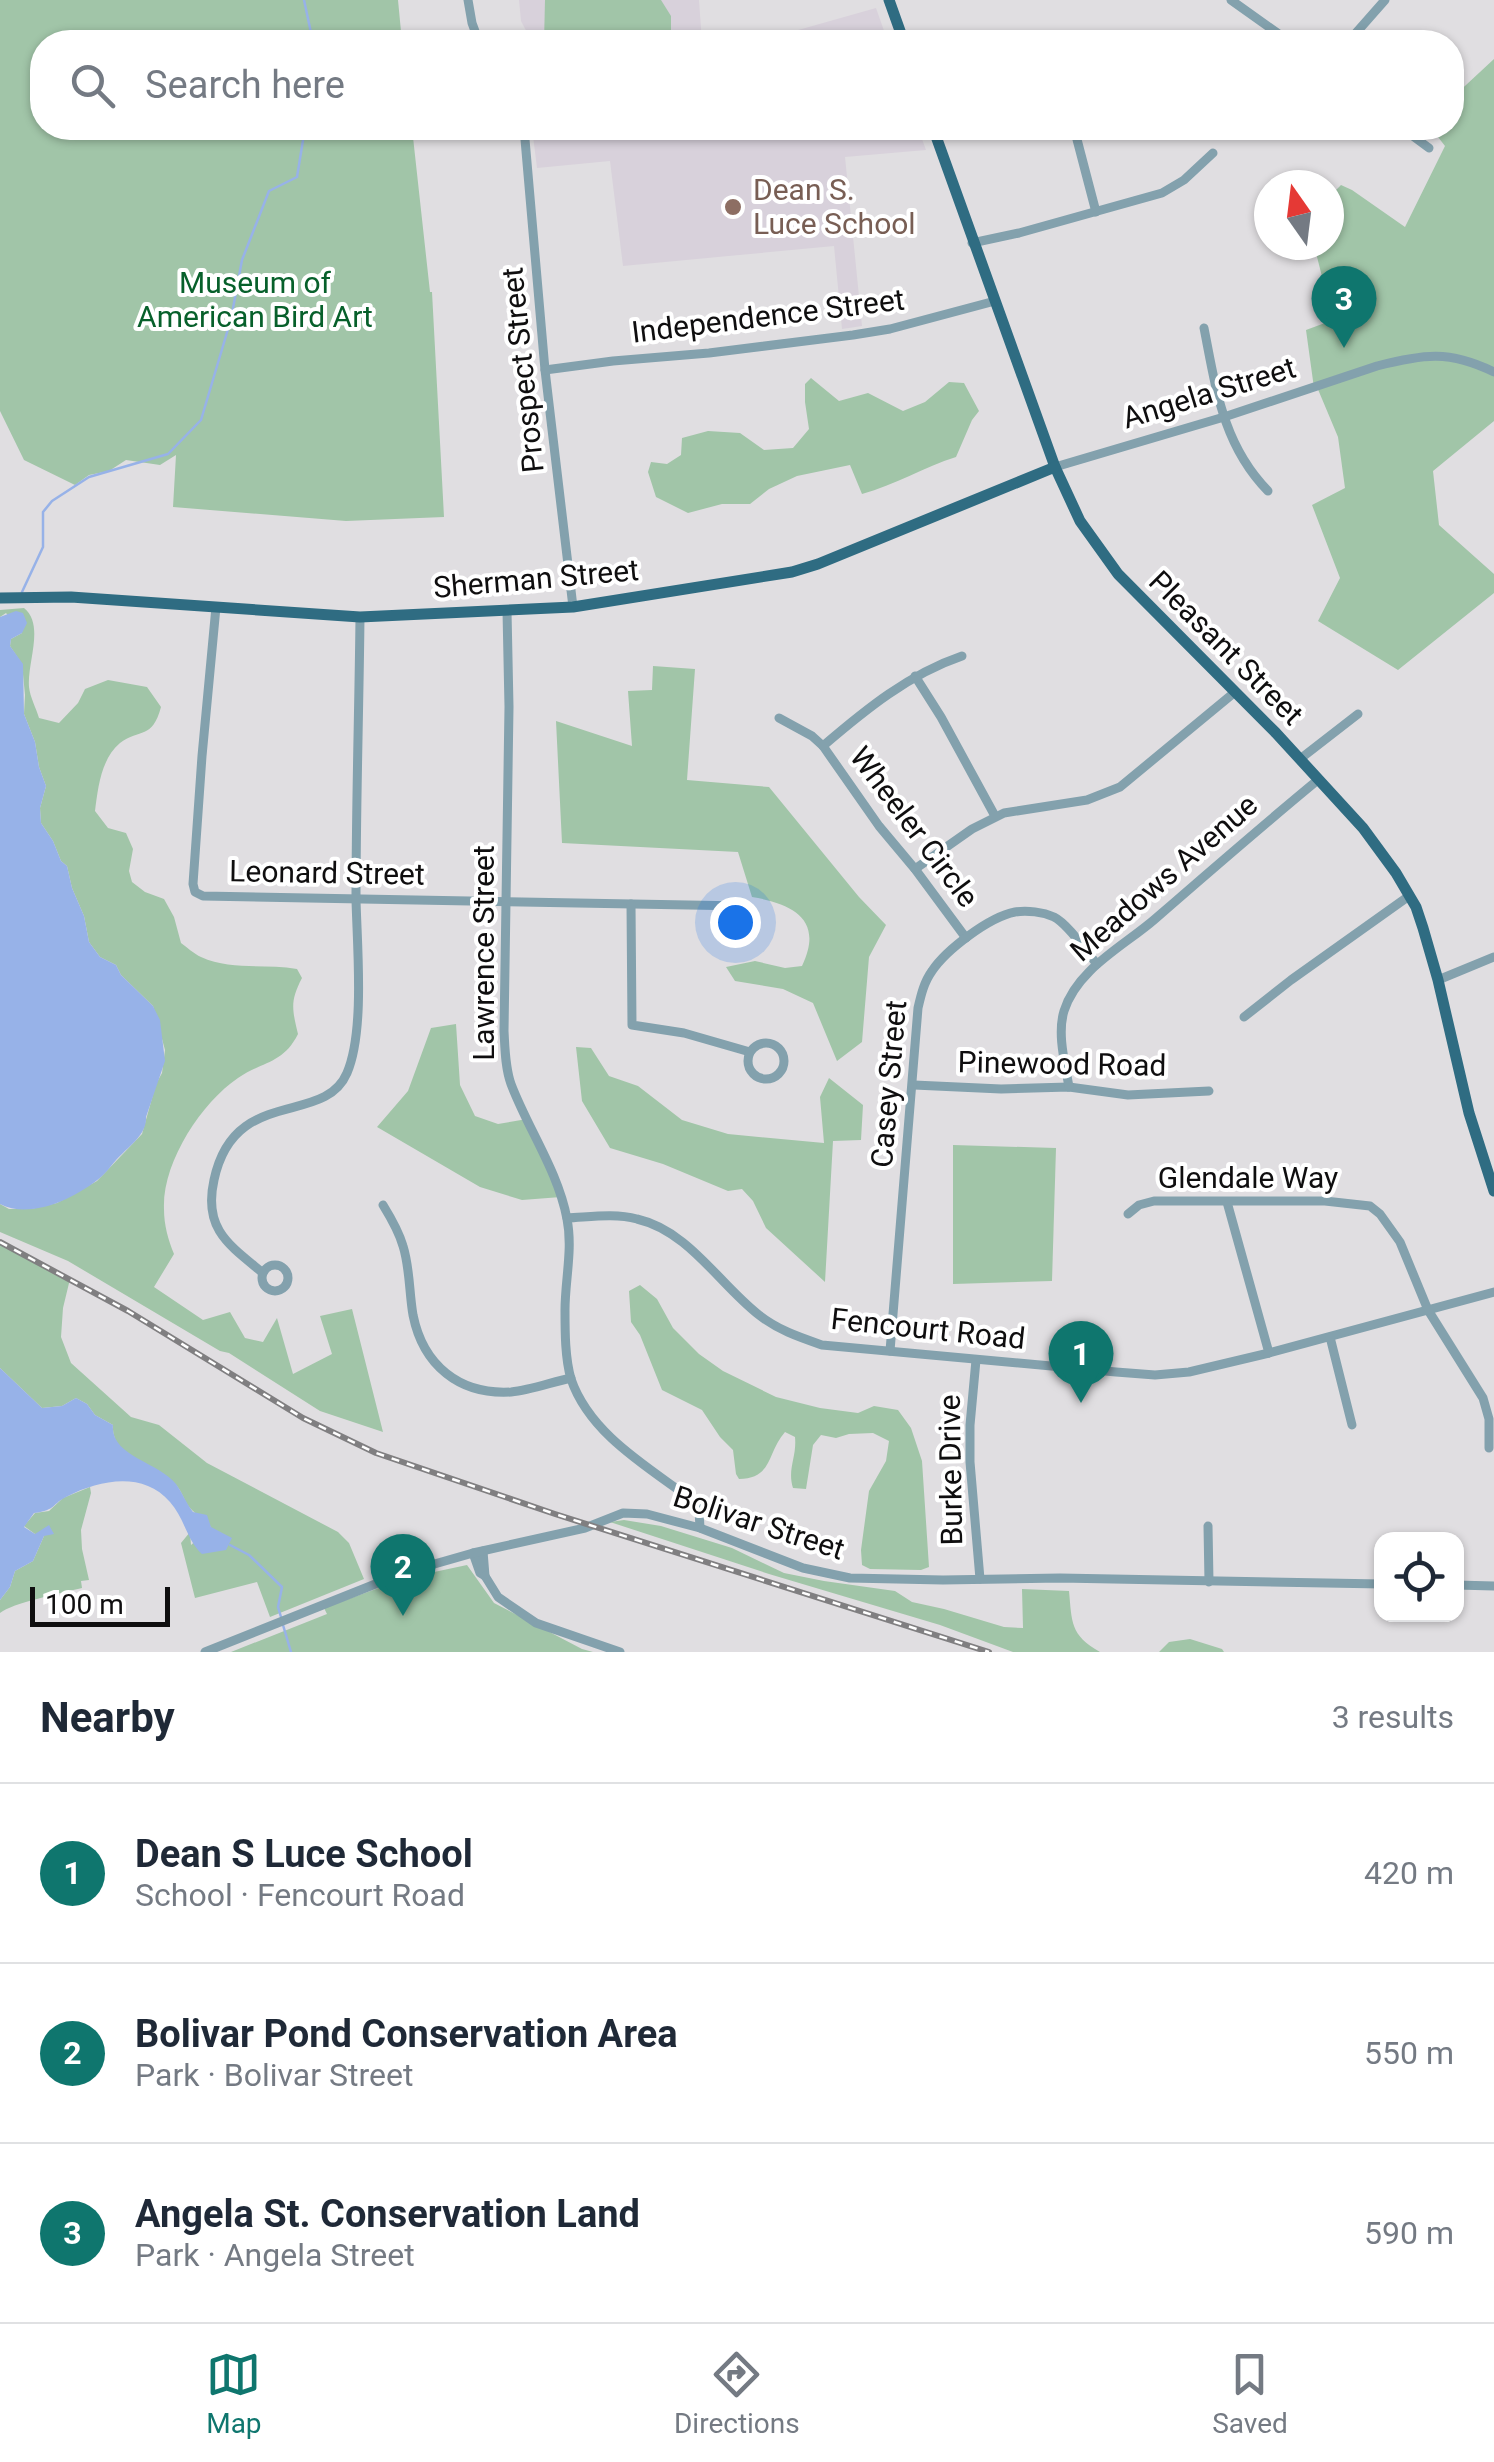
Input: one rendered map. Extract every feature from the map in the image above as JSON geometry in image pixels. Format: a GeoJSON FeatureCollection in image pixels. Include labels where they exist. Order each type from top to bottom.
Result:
{"type":"FeatureCollection","features":[{"type":"Feature","properties":{"kind":"main road"},"geometry":{"type":"LineString","coordinates":[[889,0],[900,30]]}},
{"type":"Feature","properties":{"kind":"main road","name":"Pleasant Street"},"geometry":{"type":"LineString","coordinates":[[937,140],[1055,468],[1080,521],[1118,574],[1300,759],[1379,847],[1409,896],[1423,928],[1469,1113],[1494,1190]]}},
{"type":"Feature","properties":{"kind":"main road","name":"Sherman Street"},"geometry":{"type":"LineString","coordinates":[[12,598],[87,598],[360,616],[573,607],[792,572],[1055,468]]}},
{"type":"Feature","properties":{"kind":"street"},"geometry":{"type":"LineString","coordinates":[[468,0],[475,30]]}},
{"type":"Feature","properties":{"kind":"street"},"geometry":{"type":"LineString","coordinates":[[1231,0],[1273,30]]}},
{"type":"Feature","properties":{"kind":"street"},"geometry":{"type":"LineString","coordinates":[[1359,30],[1385,0]]}},
{"type":"Feature","properties":{"kind":"street","name":"Prospect Street"},"geometry":{"type":"LineString","coordinates":[[525,140],[545,370],[573,607]]}},
{"type":"Feature","properties":{"kind":"street"},"geometry":{"type":"LineString","coordinates":[[1077,140],[1096,212]]}},
{"type":"Feature","properties":{"kind":"street"},"geometry":{"type":"LineString","coordinates":[[1418,140],[1429,148]]}},
{"type":"Feature","properties":{"kind":"street"},"geometry":{"type":"LineString","coordinates":[[972,242],[1162,194],[1213,153]]}},
{"type":"Feature","properties":{"kind":"street","name":"Independence Street"},"geometry":{"type":"LineString","coordinates":[[545,370],[853,336],[890,330],[994,301]]}},
{"type":"Feature","properties":{"kind":"street"},"geometry":{"type":"LineString","coordinates":[[1204,328],[1224,417],[1239,455],[1268,491]]}},
{"type":"Feature","properties":{"kind":"street","name":"Angela Street"},"geometry":{"type":"LineString","coordinates":[[1055,468],[1402,360],[1459,357],[1494,372]]}},
{"type":"Feature","properties":{"kind":"street","name":"Leonard Street"},"geometry":{"type":"LineString","coordinates":[[216,607],[202,756],[195,892],[203,896],[744,906]]}},
{"type":"Feature","properties":{"kind":"street","name":"Lawrence Street"},"geometry":{"type":"LineString","coordinates":[[507,610],[508,902],[504,1031],[510,1081],[559,1190],[567,1218],[570,1238],[565,1306],[571,1378],[581,1399],[619,1445],[695,1502],[700,1528]]}},
{"type":"Feature","properties":{"kind":"street"},"geometry":{"type":"LineString","coordinates":[[263,1273],[229,1245],[213,1220],[211,1196],[214,1176],[231,1138],[258,1118],[324,1097],[347,1074],[355,1044],[360,616]]}},
{"type":"Feature","properties":{"kind":"street","name":"Wheeler Circle"},"geometry":{"type":"LineString","coordinates":[[823,746],[914,676],[962,656]]}},
{"type":"Feature","properties":{"kind":"street"},"geometry":{"type":"LineString","coordinates":[[914,676],[995,816]]}},
{"type":"Feature","properties":{"kind":"street"},"geometry":{"type":"LineString","coordinates":[[915,869],[995,816],[1087,800],[1120,787],[1235,692]]}},
{"type":"Feature","properties":{"kind":"street"},"geometry":{"type":"LineString","coordinates":[[1300,759],[1358,714]]}},
{"type":"Feature","properties":{"kind":"street","name":"Wheeler Circle"},"geometry":{"type":"LineString","coordinates":[[779,718],[823,746],[966,938]]}},
{"type":"Feature","properties":{"kind":"street","name":"Meadows Avenue"},"geometry":{"type":"LineString","coordinates":[[1069,1087],[1062,1040],[1063,1014],[1071,994],[1097,964],[1319,779]]}},
{"type":"Feature","properties":{"kind":"street"},"geometry":{"type":"LineString","coordinates":[[1244,1017],[1409,896]]}},
{"type":"Feature","properties":{"kind":"street"},"geometry":{"type":"LineString","coordinates":[[631,904],[632,1025],[684,1033],[750,1052]]}},
{"type":"Feature","properties":{"kind":"street","name":"Casey Street"},"geometry":{"type":"LineString","coordinates":[[890,1351],[918,1008],[932,969],[966,938],[1013,912],[1058,918],[1097,964]]}},
{"type":"Feature","properties":{"kind":"street"},"geometry":{"type":"LineString","coordinates":[[1438,980],[1494,957]]}},
{"type":"Feature","properties":{"kind":"street"},"geometry":{"type":"LineString","coordinates":[[763,1043],[774,1045],[781,1052],[782,1068],[774,1076],[758,1077],[750,1069],[750,1052],[763,1043]]}},
{"type":"Feature","properties":{"kind":"street","name":"Pinewood Road"},"geometry":{"type":"LineString","coordinates":[[914,1086],[1001,1090],[1069,1087],[1128,1095],[1209,1092]]}},
{"type":"Feature","properties":{"kind":"street","name":"Glendale Way"},"geometry":{"type":"LineString","coordinates":[[1128,1214],[1139,1205],[1154,1202],[1326,1201],[1370,1206],[1391,1226],[1428,1310],[1485,1403],[1489,1448]]}},
{"type":"Feature","properties":{"kind":"street"},"geometry":{"type":"LineString","coordinates":[[1227,1202],[1269,1353]]}},
{"type":"Feature","properties":{"kind":"street"},"geometry":{"type":"LineString","coordinates":[[383,1205],[403,1245],[418,1335],[437,1366],[468,1387],[490,1391],[514,1392],[571,1378]]}},
{"type":"Feature","properties":{"kind":"street","name":"Fencourt Road"},"geometry":{"type":"LineString","coordinates":[[567,1218],[617,1216],[658,1226],[686,1246],[777,1328],[822,1345],[1155,1376],[1269,1353],[1494,1292]]}},
{"type":"Feature","properties":{"kind":"street"},"geometry":{"type":"LineString","coordinates":[[1330,1336],[1352,1425]]}},
{"type":"Feature","properties":{"kind":"street","name":"Burke Drive"},"geometry":{"type":"LineString","coordinates":[[976,1360],[970,1462],[980,1579]]}},
{"type":"Feature","properties":{"kind":"street","name":"Bolivar Street"},"geometry":{"type":"LineString","coordinates":[[206,1652],[387,1578],[584,1528],[623,1513],[647,1514],[700,1528],[803,1568],[868,1579],[1374,1584]]}},
{"type":"Feature","properties":{"kind":"street"},"geometry":{"type":"LineString","coordinates":[[1208,1526],[1209,1582]]}},
{"type":"Feature","properties":{"kind":"street"},"geometry":{"type":"LineString","coordinates":[[478,1552],[480,1573],[498,1597],[536,1624],[620,1652]]}},
{"type":"Feature","properties":{"kind":"street"},"geometry":{"type":"LineString","coordinates":[[1464,1585],[1494,1586]]}},
{"type":"Feature","properties":{"kind":"shaded area"},"geometry":{"type":"Polygon","coordinates":[[[519,0],[699,0],[701,30],[526,30],[519,0]]]}},
{"type":"Feature","properties":{"kind":"shaded area"},"geometry":{"type":"Polygon","coordinates":[[[876,8],[884,30],[798,30],[876,8]]]}},
{"type":"Feature","properties":{"kind":"shaded area","name":"Dean S. Luce School"},"geometry":{"type":"Polygon","coordinates":[[[534,140],[922,140],[926,150],[845,157],[862,326],[842,329],[834,246],[623,266],[610,161],[537,168],[534,140]]]}},
{"type":"Feature","properties":{"kind":"green space","name":"Museum of American Bird Art"},"geometry":{"type":"Polygon","coordinates":[[[0,0],[398,0],[401,30],[30,30],[30,140],[413,140],[432,292],[444,517],[346,521],[173,507],[176,455],[160,465],[126,460],[75,485],[24,460],[0,411],[0,0]]]}},
{"type":"Feature","properties":{"kind":"green space"},"geometry":{"type":"Polygon","coordinates":[[[545,0],[661,0],[671,16],[671,30],[544,30],[545,0]]]}},
{"type":"Feature","properties":{"kind":"green space"},"geometry":{"type":"Polygon","coordinates":[[[1494,59],[1494,421],[1433,471],[1439,525],[1494,574],[1494,593],[1398,670],[1318,621],[1340,578],[1312,505],[1345,488],[1338,437],[1317,387],[1314,388],[1306,330],[1333,320],[1318,260],[1344,260],[1344,186],[1405,227],[1445,146],[1440,140],[1464,140],[1464,87],[1494,59]]]}},
{"type":"Feature","properties":{"kind":"green space"},"geometry":{"type":"Polygon","coordinates":[[[811,378],[839,401],[868,393],[903,411],[925,402],[949,382],[964,383],[979,411],[956,457],[862,494],[850,465],[797,476],[769,489],[750,504],[722,504],[688,513],[656,497],[648,472],[651,462],[667,464],[681,455],[682,438],[708,431],[740,433],[764,450],[793,448],[809,429],[805,384],[811,378]]]}},
{"type":"Feature","properties":{"kind":"green space"},"geometry":{"type":"Polygon","coordinates":[[[24,608],[33,624],[29,687],[39,718],[59,723],[85,689],[108,680],[147,687],[161,707],[149,729],[127,738],[114,750],[105,765],[95,811],[108,828],[126,833],[133,849],[129,871],[132,882],[164,899],[181,943],[198,956],[224,964],[297,969],[302,978],[294,999],[298,1034],[292,1044],[279,1057],[247,1072],[224,1089],[198,1118],[177,1154],[165,1191],[164,1209],[174,1254],[154,1287],[203,1320],[230,1312],[245,1338],[263,1342],[277,1318],[293,1374],[332,1354],[320,1316],[352,1309],[383,1432],[320,1411],[229,1353],[68,1261],[0,1232],[0,1204],[9,1209],[31,1209],[57,1203],[97,1181],[142,1134],[162,1073],[165,1050],[153,1006],[89,942],[67,866],[41,823],[46,786],[24,714],[22,664],[10,646],[11,639],[22,633],[6,613],[0,617],[0,610],[24,608]]]}},
{"type":"Feature","properties":{"kind":"green space"},"geometry":{"type":"Polygon","coordinates":[[[653,666],[695,669],[687,780],[769,787],[886,925],[869,957],[862,1042],[837,1061],[813,1003],[783,989],[735,981],[726,967],[755,961],[785,968],[802,966],[808,950],[807,926],[801,917],[781,904],[752,897],[738,852],[562,843],[556,721],[632,746],[628,691],[652,690],[653,666]]]}},
{"type":"Feature","properties":{"kind":"green space"},"geometry":{"type":"Polygon","coordinates":[[[456,1024],[460,1085],[475,1116],[498,1124],[527,1119],[561,1197],[522,1200],[480,1187],[377,1127],[408,1091],[431,1028],[456,1024]]]}},
{"type":"Feature","properties":{"kind":"green space"},"geometry":{"type":"Polygon","coordinates":[[[576,1047],[591,1048],[609,1076],[638,1086],[682,1120],[728,1134],[824,1143],[820,1097],[829,1078],[863,1105],[861,1140],[833,1141],[825,1282],[766,1228],[753,1201],[742,1189],[728,1191],[663,1164],[610,1148],[582,1101],[576,1047]]]}},
{"type":"Feature","properties":{"kind":"green space"},"geometry":{"type":"Polygon","coordinates":[[[953,1145],[1056,1148],[1052,1281],[953,1284],[953,1145]]]}},
{"type":"Feature","properties":{"kind":"green space"},"geometry":{"type":"Polygon","coordinates":[[[0,1242],[70,1279],[61,1337],[71,1363],[131,1417],[159,1425],[207,1463],[338,1532],[349,1543],[364,1579],[270,1617],[257,1582],[195,1598],[181,1543],[190,1532],[191,1545],[211,1527],[190,1508],[178,1487],[127,1453],[114,1436],[113,1425],[95,1415],[87,1404],[76,1398],[62,1406],[42,1408],[0,1368],[0,1242]]]}},
{"type":"Feature","properties":{"kind":"green space"},"geometry":{"type":"Polygon","coordinates":[[[640,1285],[657,1299],[673,1328],[699,1354],[723,1371],[776,1397],[858,1413],[874,1406],[898,1410],[911,1428],[922,1461],[929,1567],[870,1569],[862,1565],[869,1491],[886,1461],[889,1441],[873,1433],[836,1438],[821,1435],[813,1445],[806,1489],[793,1488],[795,1437],[785,1432],[764,1469],[750,1478],[739,1479],[733,1450],[702,1410],[662,1390],[631,1322],[629,1291],[640,1285]]]}},
{"type":"Feature","properties":{"kind":"green space"},"geometry":{"type":"Polygon","coordinates":[[[90,1487],[81,1530],[89,1580],[81,1581],[82,1588],[0,1613],[0,1600],[15,1571],[33,1561],[44,1536],[24,1526],[35,1513],[49,1511],[63,1498],[90,1487]]]}},
{"type":"Feature","properties":{"kind":"green space"},"geometry":{"type":"Polygon","coordinates":[[[624,1520],[661,1526],[732,1548],[784,1573],[895,1591],[912,1602],[1004,1627],[1023,1628],[1022,1589],[1069,1591],[1074,1627],[1083,1640],[1100,1652],[1013,1652],[940,1625],[610,1522],[624,1520]]]}},
{"type":"Feature","properties":{"kind":"green space"},"geometry":{"type":"Polygon","coordinates":[[[467,1565],[494,1603],[593,1652],[231,1652],[327,1614],[324,1608],[406,1578],[467,1565]]]}},
{"type":"Feature","properties":{"kind":"green space"},"geometry":{"type":"Polygon","coordinates":[[[1190,1639],[1224,1652],[1159,1652],[1169,1642],[1190,1639]]]}},
{"type":"Feature","properties":{"kind":"water"},"geometry":{"type":"Polygon","coordinates":[[[16,611],[23,613],[27,623],[22,633],[11,639],[10,646],[23,664],[24,714],[46,786],[41,823],[67,866],[89,942],[153,1006],[160,1020],[165,1061],[144,1128],[101,1177],[53,1204],[25,1209],[0,1204],[0,617],[16,611]]]}},
{"type":"Feature","properties":{"kind":"water"},"geometry":{"type":"Polygon","coordinates":[[[0,1368],[42,1408],[62,1406],[76,1398],[87,1404],[95,1415],[113,1425],[119,1444],[168,1476],[193,1512],[207,1515],[211,1527],[232,1538],[226,1550],[202,1554],[175,1509],[159,1492],[134,1482],[107,1483],[80,1490],[34,1513],[24,1527],[35,1534],[49,1525],[54,1534],[44,1536],[33,1561],[15,1571],[0,1600],[0,1368]]]}},
{"type":"Feature","properties":{"kind":"waterway"},"geometry":{"type":"LineString","coordinates":[[304,0],[310,30]]}},
{"type":"Feature","properties":{"kind":"waterway"},"geometry":{"type":"LineString","coordinates":[[22,592],[43,547],[43,512],[52,501],[89,477],[168,454],[201,420],[231,319],[242,260],[269,191],[297,177],[303,140]]}},
{"type":"Feature","properties":{"kind":"waterway"},"geometry":{"type":"LineString","coordinates":[[230,1545],[249,1555],[282,1587],[278,1607],[281,1617]]}},
{"type":"Feature","properties":{"kind":"waterway"},"geometry":{"type":"LineString","coordinates":[[283,1625],[291,1652]]}},
{"type":"Feature","properties":{"kind":"railway"},"geometry":{"type":"LineString","coordinates":[[0,1242],[128,1311],[303,1418],[376,1453],[989,1652]]}},
{"type":"Feature","properties":{"kind":"place","name":"Dean S. Luce School"},"geometry":{"type":"Point","coordinates":[733,207]}},
{"type":"Feature","properties":{"kind":"place","name":"Angela St. Conservation Land"},"geometry":{"type":"Point","coordinates":[1344,348]}},
{"type":"Feature","properties":{"kind":"place","name":"Dean S Luce School"},"geometry":{"type":"Point","coordinates":[1081,1403]}},
{"type":"Feature","properties":{"kind":"place","name":"Bolivar Pond Conservation Area"},"geometry":{"type":"Point","coordinates":[403,1616]}}]}
